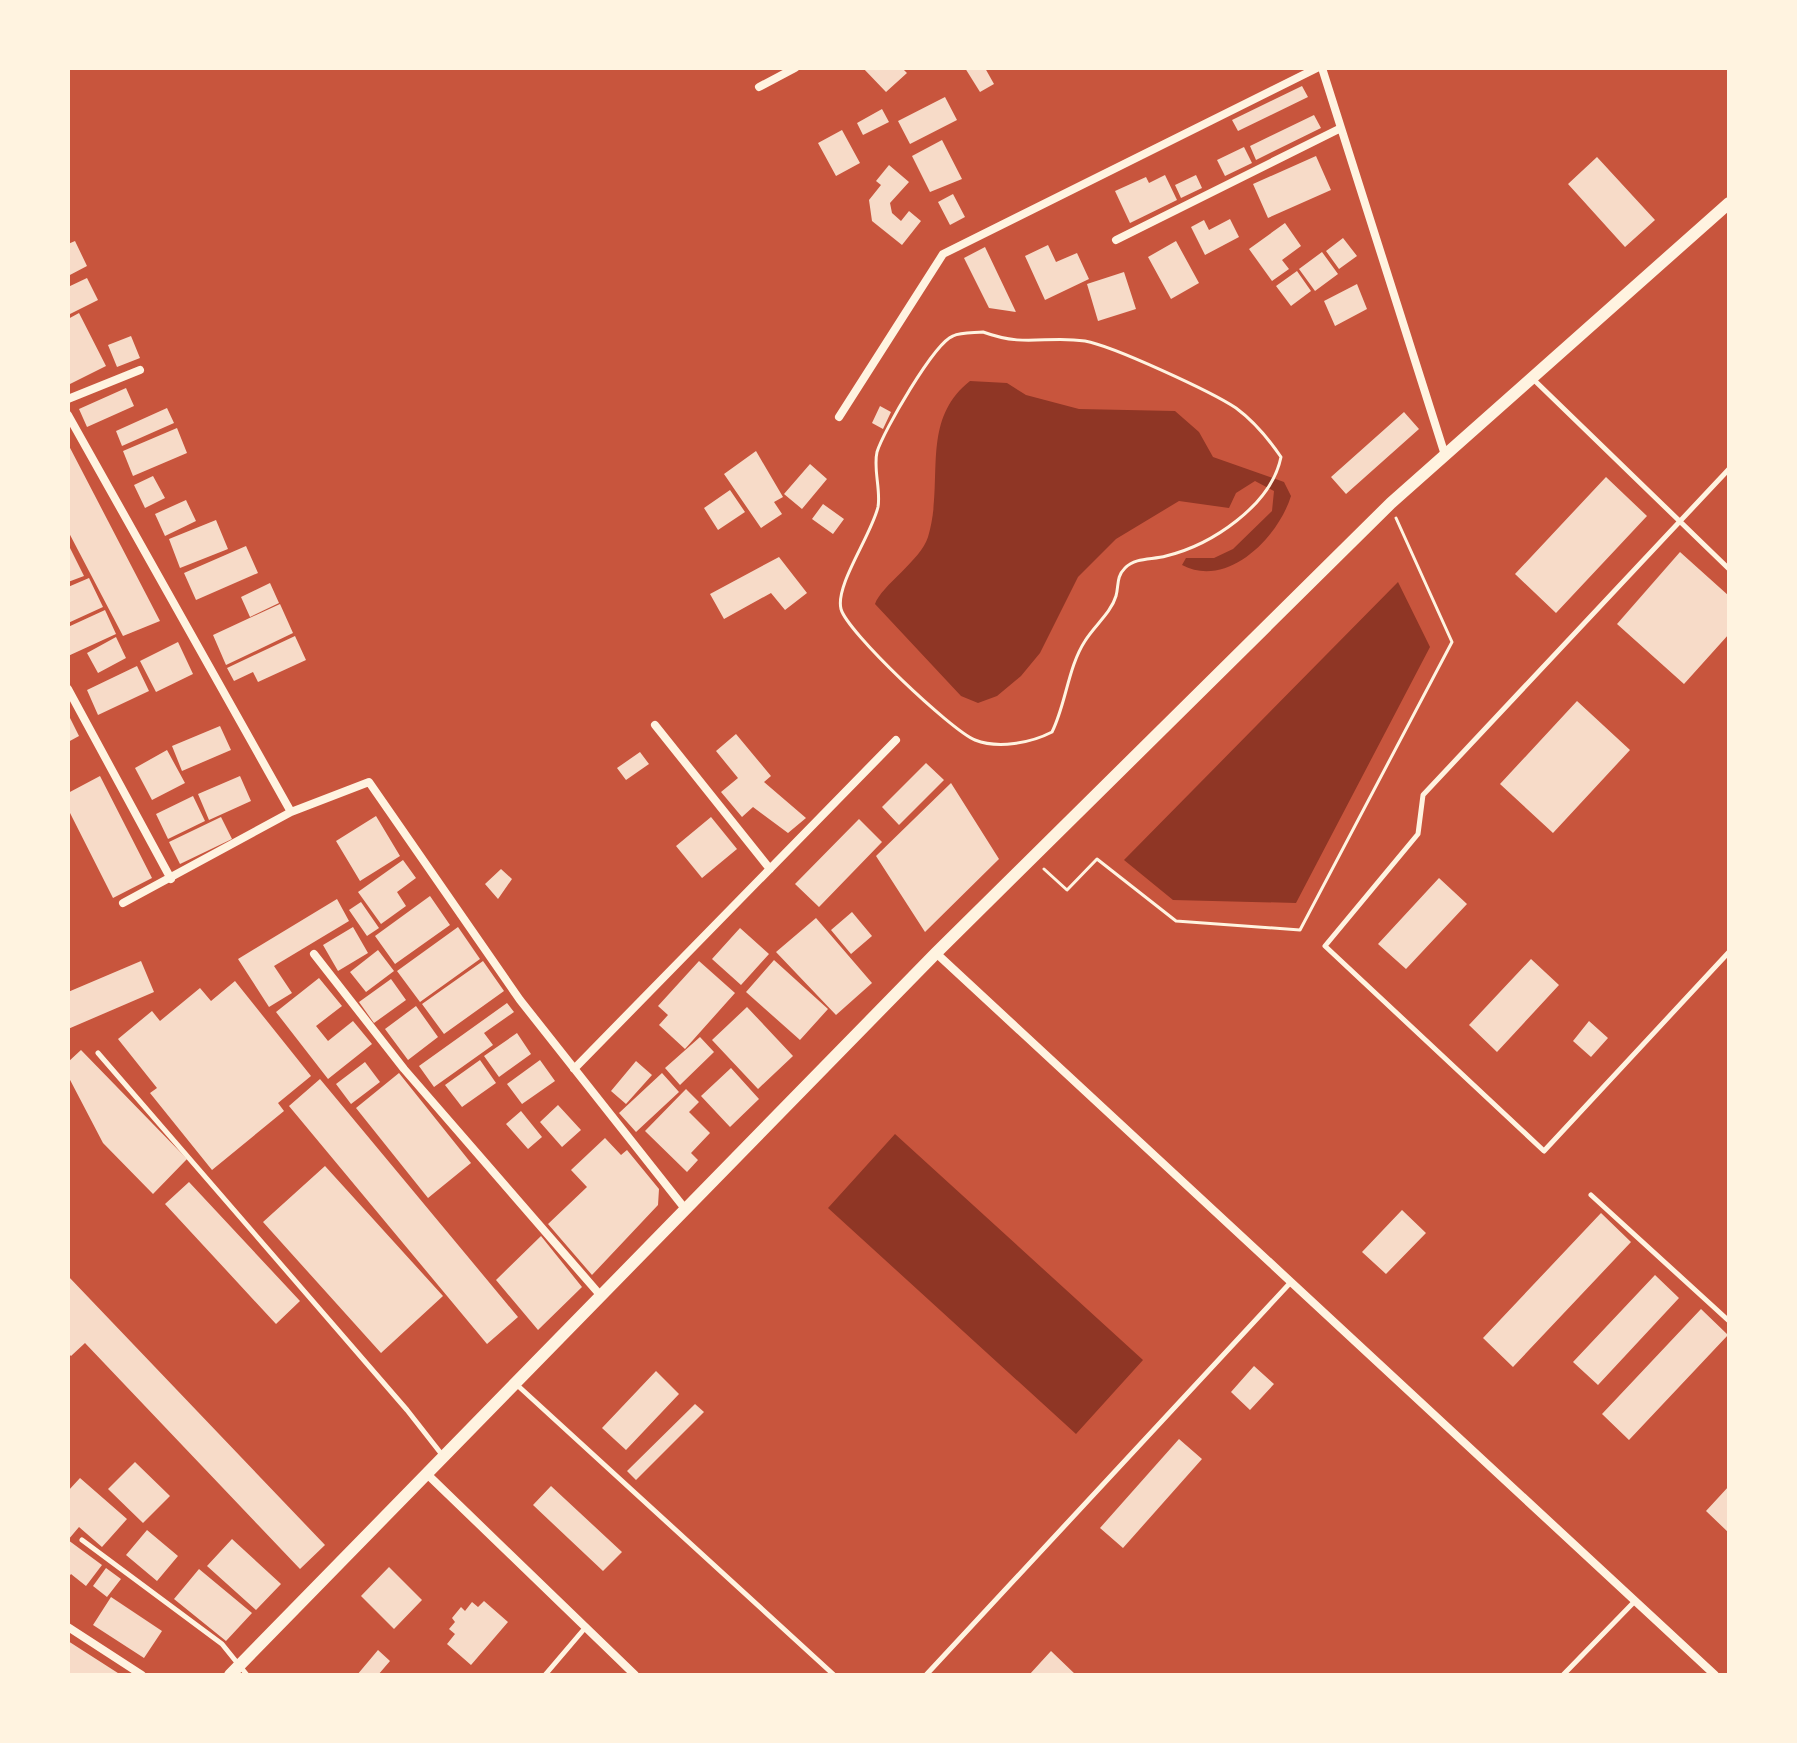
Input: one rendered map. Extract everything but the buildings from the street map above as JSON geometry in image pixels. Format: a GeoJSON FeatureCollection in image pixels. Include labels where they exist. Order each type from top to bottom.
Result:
{"type":"FeatureCollection","features":[{"type":"Feature","properties":{"kind":"street"},"geometry":{"type":"LineString","coordinates":[[759,87],[795,68]]}},
{"type":"Feature","properties":{"kind":"street"},"geometry":{"type":"LineString","coordinates":[[839,417],[943,254],[1320,68],[1445,455]]}},
{"type":"Feature","properties":{"kind":"street"},"geometry":{"type":"LineString","coordinates":[[1116,240],[1341,128]]}},
{"type":"Feature","properties":{"kind":"street"},"geometry":{"type":"LineString","coordinates":[[239,1672],[443,1457],[936,953],[1391,503],[1729,203]]}},
{"type":"Feature","properties":{"kind":"street"},"geometry":{"type":"LineString","coordinates":[[68,399],[140,370]]}},
{"type":"Feature","properties":{"kind":"street"},"geometry":{"type":"LineString","coordinates":[[68,415],[291,812]]}},
{"type":"Feature","properties":{"kind":"street"},"geometry":{"type":"LineString","coordinates":[[68,689],[171,879]]}},
{"type":"Feature","properties":{"kind":"street"},"geometry":{"type":"LineString","coordinates":[[655,725],[770,869]]}},
{"type":"Feature","properties":{"kind":"street"},"geometry":{"type":"LineString","coordinates":[[574,1069],[896,740]]}},
{"type":"Feature","properties":{"kind":"street"},"geometry":{"type":"LineString","coordinates":[[123,903],[291,812],[369,782],[520,1000],[686,1210]]}},
{"type":"Feature","properties":{"kind":"street"},"geometry":{"type":"LineString","coordinates":[[936,953],[1715,1675]]}},
{"type":"Feature","properties":{"kind":"street"},"geometry":{"type":"LineString","coordinates":[[314,954],[404,1069],[601,1296]]}},
{"type":"Feature","properties":{"kind":"street"},"geometry":{"type":"LineString","coordinates":[[427,1474],[635,1675]]}},
{"type":"Feature","properties":{"kind":"street"},"geometry":{"type":"LineString","coordinates":[[68,1627],[142,1675]]}},
{"type":"Feature","properties":{"kind":"lane"},"geometry":{"type":"LineString","coordinates":[[1532,378],[1729,569]]}},
{"type":"Feature","properties":{"kind":"lane"},"geometry":{"type":"LineString","coordinates":[[1729,469],[1423,795],[1418,834],[1325,946],[1544,1151],[1729,952]]}},
{"type":"Feature","properties":{"kind":"lane"},"geometry":{"type":"LineString","coordinates":[[98,1053],[407,1410],[443,1457]]}},
{"type":"Feature","properties":{"kind":"lane"},"geometry":{"type":"LineString","coordinates":[[1591,1195],[1729,1321]]}},
{"type":"Feature","properties":{"kind":"lane"},"geometry":{"type":"LineString","coordinates":[[926,1675],[1291,1282]]}},
{"type":"Feature","properties":{"kind":"lane"},"geometry":{"type":"LineString","coordinates":[[516,1383],[834,1675]]}},
{"type":"Feature","properties":{"kind":"lane"},"geometry":{"type":"LineString","coordinates":[[82,1540],[222,1644],[239,1672]]}},
{"type":"Feature","properties":{"kind":"lane"},"geometry":{"type":"LineString","coordinates":[[1563,1675],[1635,1601]]}},
{"type":"Feature","properties":{"kind":"lane"},"geometry":{"type":"LineString","coordinates":[[545,1675],[585,1628]]}},
{"type":"Feature","properties":{"kind":"path"},"geometry":{"type":"LineString","coordinates":[[983,332],[1010,342],[1087,342],[1150,367],[1235,407],[1265,434],[1281,457],[1278,471],[1261,496],[1229,527],[1198,545],[1164,557],[1139,560],[1126,567],[1117,580],[1112,603],[1083,643],[1052,732],[1036,741],[1011,744],[976,741],[946,722],[862,639],[841,611],[840,589],[861,554],[878,506],[877,452],[929,357],[952,336],[983,332]]}},
{"type":"Feature","properties":{"kind":"path"},"geometry":{"type":"LineString","coordinates":[[1032,858],[1067,890],[1097,859],[1176,921],[1300,930],[1452,642],[1403,540],[1391,503]]}},
{"type":"Feature","properties":{"kind":"shaded area"},"geometry":{"type":"Polygon","coordinates":[[[970,381],[1007,383],[1026,395],[1079,409],[1175,411],[1199,432],[1213,457],[1284,482],[1291,496],[1275,528],[1263,543],[1233,565],[1216,570],[1199,571],[1182,565],[1186,558],[1214,558],[1233,549],[1272,511],[1274,491],[1255,481],[1236,493],[1229,508],[1179,501],[1116,539],[1078,577],[1040,653],[1021,676],[997,696],[978,703],[961,696],[875,604],[918,555],[928,537],[935,495],[936,453],[944,414],[954,397],[970,381]]]}},
{"type":"Feature","properties":{"kind":"shaded area"},"geometry":{"type":"Polygon","coordinates":[[[1398,582],[1430,647],[1296,903],[1173,900],[1124,860],[1398,582]]]}},
{"type":"Feature","properties":{"kind":"shaded area"},"geometry":{"type":"Polygon","coordinates":[[[895,1134],[1143,1360],[1076,1434],[828,1208],[895,1134]]]}}]}
